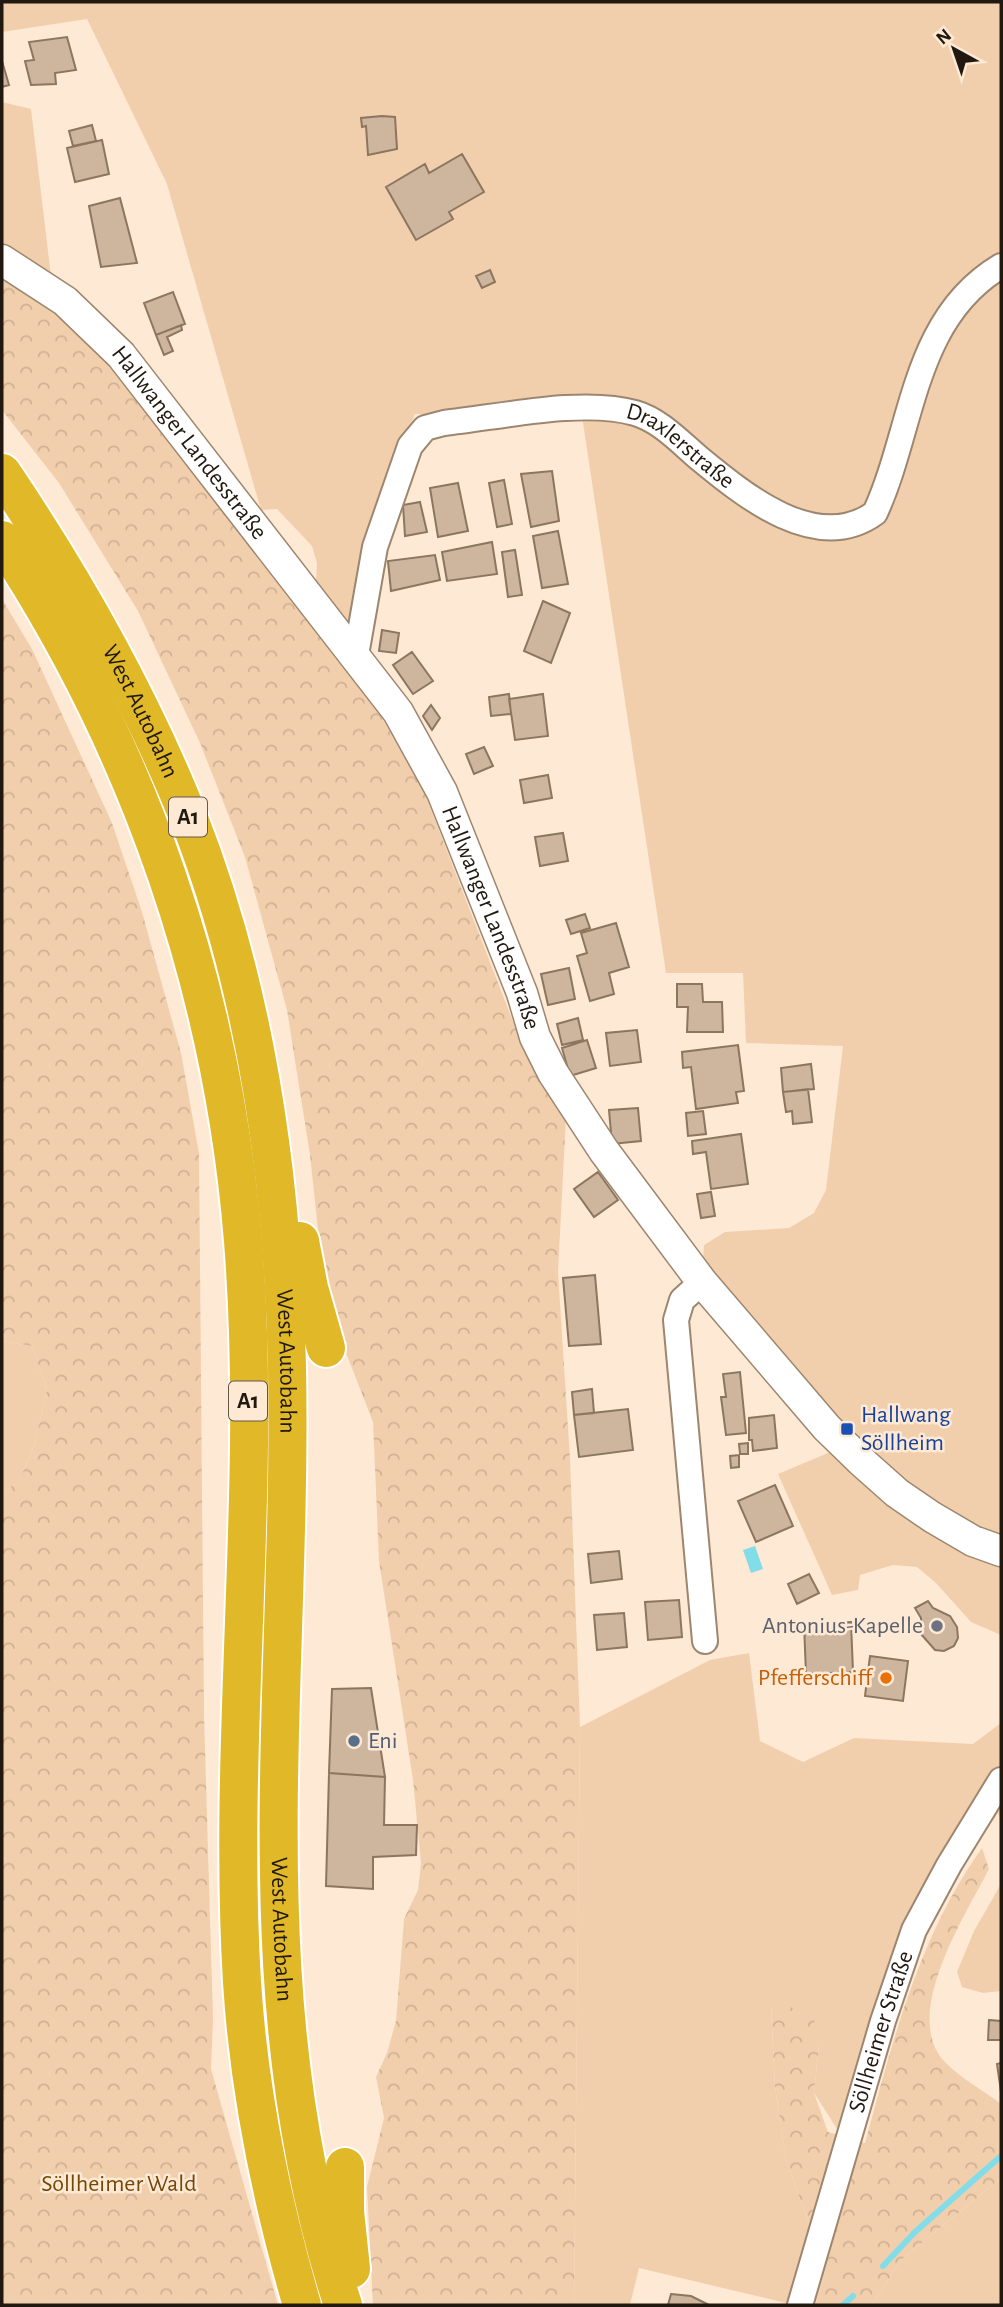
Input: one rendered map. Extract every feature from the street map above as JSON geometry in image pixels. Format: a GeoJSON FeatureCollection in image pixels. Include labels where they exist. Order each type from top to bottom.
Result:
{"type":"FeatureCollection","features":[{"type":"Feature","properties":{"kind":"highway","name":"West Autobahn"},"geometry":{"type":"LineString","coordinates":[[2,473],[50,545],[98,627],[134,695],[188,817],[231,946],[265,1097],[278,1198],[287,1367],[276,1852],[281,1963],[290,2067],[306,2167],[342,2305]]}},
{"type":"Feature","properties":{"kind":"highway","name":"West Autobahn"},"geometry":{"type":"LineString","coordinates":[[2,540],[80,673],[147,818],[167,870],[209,1020],[229,1128],[243,1240],[248,1347],[248,1462],[238,1873],[242,1982],[261,2138],[272,2192],[302,2305]]}},
{"type":"Feature","properties":{"kind":"highway"},"geometry":{"type":"LineString","coordinates":[[278,1198],[298,1227],[303,1262],[326,1348]]}},
{"type":"Feature","properties":{"kind":"highway"},"geometry":{"type":"LineString","coordinates":[[345,2166],[347,2240],[360,2305]]}},
{"type":"Feature","properties":{"kind":"street","name":"Hallwanger Landesstraße"},"geometry":{"type":"LineString","coordinates":[[2,260],[65,301],[121,355],[356,655],[408,729],[442,792],[522,993],[535,1037],[553,1073],[611,1161],[702,1282],[828,1428],[870,1469],[932,1517],[973,1541],[1001,1551]]}},
{"type":"Feature","properties":{"kind":"street","name":"Draxlerstraße"},"geometry":{"type":"LineString","coordinates":[[356,655],[375,547],[411,446],[425,428],[444,423],[608,406],[639,414],[673,436],[757,502],[790,519],[825,528],[849,526],[875,513],[918,377],[950,313],[964,294],[1001,266]]}},
{"type":"Feature","properties":{"kind":"street"},"geometry":{"type":"LineString","coordinates":[[702,1282],[682,1300],[676,1320],[705,1641]]}},
{"type":"Feature","properties":{"kind":"street","name":"Söllheimer Straße"},"geometry":{"type":"LineString","coordinates":[[801,2302],[883,2021],[914,1930],[949,1865],[1001,1780]]}},
{"type":"Feature","properties":{"kind":"green space"},"geometry":{"type":"Polygon","coordinates":[[[2,2],[1001,2],[1001,1635],[971,1622],[936,1583],[917,1567],[893,1565],[860,1575],[858,1590],[832,1595],[778,1474],[854,1442],[782,1363],[703,1259],[704,1245],[725,1232],[789,1228],[814,1213],[826,1190],[843,1046],[746,1043],[743,973],[666,973],[580,403],[458,415],[415,414],[387,476],[350,627],[316,582],[317,563],[312,546],[277,509],[261,510],[167,184],[87,19],[2,32],[2,2]]]}},
{"type":"Feature","properties":{"kind":"green space"},"geometry":{"type":"Polygon","coordinates":[[[2,102],[31,109],[51,276],[2,247],[2,102]]]}},
{"type":"Feature","properties":{"kind":"green space"},"geometry":{"type":"Polygon","coordinates":[[[2,273],[90,338],[369,695],[425,794],[519,1037],[566,1116],[558,1272],[570,1459],[580,1727],[574,2305],[373,2305],[367,2187],[384,2118],[376,2077],[387,2053],[396,2021],[404,1919],[418,1890],[421,1863],[413,1780],[379,1561],[373,1422],[343,1345],[322,1267],[310,1155],[287,1010],[245,857],[200,743],[138,611],[59,483],[2,410],[2,273]]]}},
{"type":"Feature","properties":{"kind":"green space","name":"Söllheimer Wald"},"geometry":{"type":"Polygon","coordinates":[[[2,599],[32,649],[112,823],[142,912],[181,1053],[199,1153],[204,1715],[213,2018],[211,2069],[278,2305],[2,2305],[2,1493],[19,1481],[35,1443],[47,1390],[32,1346],[2,1341],[2,599]]]}},
{"type":"Feature","properties":{"kind":"green space"},"geometry":{"type":"Polygon","coordinates":[[[2,1341],[32,1346],[47,1390],[35,1443],[19,1481],[2,1493],[2,1341]]]}},
{"type":"Feature","properties":{"kind":"green space"},"geometry":{"type":"Polygon","coordinates":[[[749,1653],[760,1741],[803,1762],[854,1738],[973,1744],[1001,1723],[1001,1819],[998,1813],[955,1877],[922,1939],[879,2068],[857,2160],[814,2093],[819,2045],[771,2007],[775,2087],[786,2160],[826,2270],[815,2305],[794,2305],[639,2268],[630,2305],[574,2305],[580,1727],[710,1660],[749,1653]]]}},
{"type":"Feature","properties":{"kind":"green space"},"geometry":{"type":"Polygon","coordinates":[[[982,1848],[989,1869],[942,1965],[933,1993],[930,2019],[933,2042],[945,2062],[1001,2104],[1001,2178],[901,2260],[872,2305],[815,2305],[826,2270],[786,2160],[775,2087],[771,2006],[789,2006],[814,2020],[819,2045],[814,2093],[828,2132],[865,2143],[910,1990],[941,1917],[982,1848]]]}},
{"type":"Feature","properties":{"kind":"green space"},"geometry":{"type":"Polygon","coordinates":[[[1001,1884],[1001,1991],[983,1993],[962,1987],[957,1972],[974,1931],[1001,1884]]]}},
{"type":"Feature","properties":{"kind":"green space"},"geometry":{"type":"Polygon","coordinates":[[[1001,2178],[1001,2305],[872,2305],[901,2260],[1001,2178]]]}},
{"type":"Feature","properties":{"kind":"water"},"geometry":{"type":"Polygon","coordinates":[[[755,1546],[763,1569],[751,1573],[743,1550],[755,1546]]]}},
{"type":"Feature","properties":{"kind":"building"},"geometry":{"type":"Polygon","coordinates":[[[67,37],[76,70],[55,73],[56,84],[31,85],[25,61],[34,60],[29,42],[67,37]]]}},
{"type":"Feature","properties":{"kind":"building"},"geometry":{"type":"Polygon","coordinates":[[[2,61],[9,85],[2,87],[2,61]]]}},
{"type":"Feature","properties":{"kind":"building"},"geometry":{"type":"Polygon","coordinates":[[[395,117],[397,149],[368,155],[366,126],[362,127],[361,118],[395,117]]]}},
{"type":"Feature","properties":{"kind":"building"},"geometry":{"type":"Polygon","coordinates":[[[92,125],[96,141],[73,146],[69,131],[92,125]]]}},
{"type":"Feature","properties":{"kind":"building"},"geometry":{"type":"Polygon","coordinates":[[[102,140],[109,174],[75,182],[67,148],[102,140]]]}},
{"type":"Feature","properties":{"kind":"building"},"geometry":{"type":"Polygon","coordinates":[[[462,154],[484,192],[449,212],[453,219],[416,240],[386,187],[425,164],[429,173],[462,154]]]}},
{"type":"Feature","properties":{"kind":"building"},"geometry":{"type":"Polygon","coordinates":[[[120,198],[137,263],[101,267],[89,206],[120,198]]]}},
{"type":"Feature","properties":{"kind":"building"},"geometry":{"type":"Polygon","coordinates":[[[490,270],[495,282],[482,288],[476,276],[490,270]]]}},
{"type":"Feature","properties":{"kind":"building"},"geometry":{"type":"Polygon","coordinates":[[[173,292],[185,324],[156,335],[144,303],[173,292]]]}},
{"type":"Feature","properties":{"kind":"building"},"geometry":{"type":"Polygon","coordinates":[[[181,325],[182,330],[167,337],[173,351],[164,355],[156,335],[181,325]]]}},
{"type":"Feature","properties":{"kind":"building"},"geometry":{"type":"Polygon","coordinates":[[[552,471],[559,521],[531,527],[521,474],[552,471]]]}},
{"type":"Feature","properties":{"kind":"building"},"geometry":{"type":"Polygon","coordinates":[[[504,480],[512,524],[497,527],[489,483],[504,480]]]}},
{"type":"Feature","properties":{"kind":"building"},"geometry":{"type":"Polygon","coordinates":[[[458,483],[468,531],[438,537],[430,488],[458,483]]]}},
{"type":"Feature","properties":{"kind":"building"},"geometry":{"type":"Polygon","coordinates":[[[420,502],[427,532],[405,536],[403,505],[420,502]]]}},
{"type":"Feature","properties":{"kind":"building"},"geometry":{"type":"Polygon","coordinates":[[[558,531],[568,584],[542,588],[533,536],[558,531]]]}},
{"type":"Feature","properties":{"kind":"building"},"geometry":{"type":"Polygon","coordinates":[[[492,542],[497,574],[447,581],[442,552],[492,542]]]}},
{"type":"Feature","properties":{"kind":"building"},"geometry":{"type":"Polygon","coordinates":[[[515,550],[522,595],[508,597],[502,552],[515,550]]]}},
{"type":"Feature","properties":{"kind":"building"},"geometry":{"type":"Polygon","coordinates":[[[435,555],[440,580],[391,591],[388,561],[435,555]]]}},
{"type":"Feature","properties":{"kind":"building"},"geometry":{"type":"Polygon","coordinates":[[[543,601],[570,613],[551,663],[524,651],[543,601]]]}},
{"type":"Feature","properties":{"kind":"building"},"geometry":{"type":"Polygon","coordinates":[[[382,630],[399,633],[396,653],[379,651],[382,630]]]}},
{"type":"Feature","properties":{"kind":"building"},"geometry":{"type":"Polygon","coordinates":[[[412,652],[433,681],[413,694],[393,665],[412,652]]]}},
{"type":"Feature","properties":{"kind":"building"},"geometry":{"type":"Polygon","coordinates":[[[509,694],[511,714],[491,716],[489,697],[509,694]]]}},
{"type":"Feature","properties":{"kind":"building"},"geometry":{"type":"Polygon","coordinates":[[[543,694],[548,736],[515,740],[509,699],[543,694]]]}},
{"type":"Feature","properties":{"kind":"building"},"geometry":{"type":"Polygon","coordinates":[[[431,705],[440,718],[432,730],[423,716],[431,705]]]}},
{"type":"Feature","properties":{"kind":"building"},"geometry":{"type":"Polygon","coordinates":[[[484,747],[493,766],[474,774],[466,754],[484,747]]]}},
{"type":"Feature","properties":{"kind":"building"},"geometry":{"type":"Polygon","coordinates":[[[548,775],[552,798],[524,803],[520,780],[548,775]]]}},
{"type":"Feature","properties":{"kind":"building"},"geometry":{"type":"Polygon","coordinates":[[[563,833],[568,861],[540,866],[535,837],[563,833]]]}},
{"type":"Feature","properties":{"kind":"building"},"geometry":{"type":"Polygon","coordinates":[[[585,914],[590,928],[571,934],[566,920],[585,914]]]}},
{"type":"Feature","properties":{"kind":"building"},"geometry":{"type":"Polygon","coordinates":[[[616,923],[629,967],[609,973],[614,994],[590,1001],[577,956],[587,953],[581,933],[616,923]]]}},
{"type":"Feature","properties":{"kind":"building"},"geometry":{"type":"Polygon","coordinates":[[[569,968],[575,999],[548,1005],[541,974],[569,968]]]}},
{"type":"Feature","properties":{"kind":"building"},"geometry":{"type":"Polygon","coordinates":[[[677,984],[702,984],[703,1002],[722,1002],[723,1032],[687,1032],[688,1007],[677,1007],[677,984]]]}},
{"type":"Feature","properties":{"kind":"building"},"geometry":{"type":"Polygon","coordinates":[[[578,1018],[583,1040],[562,1045],[557,1024],[578,1018]]]}},
{"type":"Feature","properties":{"kind":"building"},"geometry":{"type":"Polygon","coordinates":[[[637,1030],[641,1062],[610,1066],[606,1033],[637,1030]]]}},
{"type":"Feature","properties":{"kind":"building"},"geometry":{"type":"Polygon","coordinates":[[[587,1040],[596,1068],[570,1076],[562,1048],[587,1040]]]}},
{"type":"Feature","properties":{"kind":"building"},"geometry":{"type":"Polygon","coordinates":[[[738,1045],[744,1091],[736,1092],[738,1103],[696,1109],[691,1067],[683,1068],[682,1052],[738,1045]]]}},
{"type":"Feature","properties":{"kind":"building"},"geometry":{"type":"Polygon","coordinates":[[[811,1064],[814,1089],[783,1092],[781,1068],[811,1064]]]}},
{"type":"Feature","properties":{"kind":"building"},"geometry":{"type":"Polygon","coordinates":[[[808,1089],[812,1122],[793,1124],[792,1111],[786,1112],[783,1092],[808,1089]]]}},
{"type":"Feature","properties":{"kind":"building"},"geometry":{"type":"Polygon","coordinates":[[[638,1108],[641,1141],[612,1144],[609,1110],[638,1108]]]}},
{"type":"Feature","properties":{"kind":"building"},"geometry":{"type":"Polygon","coordinates":[[[703,1111],[706,1134],[688,1136],[686,1113],[703,1111]]]}},
{"type":"Feature","properties":{"kind":"building"},"geometry":{"type":"Polygon","coordinates":[[[741,1134],[748,1184],[711,1189],[706,1152],[693,1154],[692,1141],[741,1134]]]}},
{"type":"Feature","properties":{"kind":"building"},"geometry":{"type":"Polygon","coordinates":[[[598,1172],[618,1200],[594,1217],[574,1189],[598,1172]]]}},
{"type":"Feature","properties":{"kind":"building"},"geometry":{"type":"Polygon","coordinates":[[[711,1192],[715,1216],[701,1218],[697,1194],[711,1192]]]}},
{"type":"Feature","properties":{"kind":"building"},"geometry":{"type":"Polygon","coordinates":[[[595,1275],[601,1344],[569,1346],[563,1278],[595,1275]]]}},
{"type":"Feature","properties":{"kind":"building"},"geometry":{"type":"Polygon","coordinates":[[[740,1372],[746,1433],[726,1435],[721,1397],[726,1397],[723,1374],[740,1372]]]}},
{"type":"Feature","properties":{"kind":"building"},"geometry":{"type":"Polygon","coordinates":[[[592,1389],[594,1413],[574,1415],[572,1392],[592,1389]]]}},
{"type":"Feature","properties":{"kind":"building"},"geometry":{"type":"Polygon","coordinates":[[[628,1409],[633,1450],[579,1457],[574,1415],[628,1409]]]}},
{"type":"Feature","properties":{"kind":"building"},"geometry":{"type":"Polygon","coordinates":[[[774,1415],[777,1448],[753,1451],[752,1440],[749,1440],[749,1418],[774,1415]]]}},
{"type":"Feature","properties":{"kind":"building"},"geometry":{"type":"Polygon","coordinates":[[[748,1443],[748,1454],[740,1454],[739,1444],[748,1443]]]}},
{"type":"Feature","properties":{"kind":"building"},"geometry":{"type":"Polygon","coordinates":[[[739,1455],[739,1467],[731,1468],[730,1456],[739,1455]]]}},
{"type":"Feature","properties":{"kind":"building"},"geometry":{"type":"Polygon","coordinates":[[[775,1485],[793,1526],[756,1542],[738,1501],[775,1485]]]}},
{"type":"Feature","properties":{"kind":"building"},"geometry":{"type":"Polygon","coordinates":[[[619,1551],[622,1579],[591,1583],[588,1554],[619,1551]]]}},
{"type":"Feature","properties":{"kind":"building"},"geometry":{"type":"Polygon","coordinates":[[[809,1574],[819,1593],[797,1604],[788,1584],[809,1574]]]}},
{"type":"Feature","properties":{"kind":"building"},"geometry":{"type":"Polygon","coordinates":[[[679,1600],[682,1637],[648,1640],[645,1602],[679,1600]]]}},
{"type":"Feature","properties":{"kind":"building","name":"Antonius-Kapelle"},"geometry":{"type":"Polygon","coordinates":[[[928,1601],[933,1608],[950,1616],[957,1627],[958,1638],[954,1646],[944,1651],[935,1650],[921,1634],[921,1618],[915,1608],[928,1601]]]}},
{"type":"Feature","properties":{"kind":"building"},"geometry":{"type":"Polygon","coordinates":[[[624,1613],[627,1647],[597,1650],[594,1615],[624,1613]]]}},
{"type":"Feature","properties":{"kind":"building"},"geometry":{"type":"Polygon","coordinates":[[[851,1622],[853,1672],[806,1674],[804,1624],[851,1622]]]}},
{"type":"Feature","properties":{"kind":"building","name":"Pfefferschiff"},"geometry":{"type":"Polygon","coordinates":[[[870,1656],[908,1661],[903,1701],[865,1696],[870,1656]]]}},
{"type":"Feature","properties":{"kind":"building"},"geometry":{"type":"Polygon","coordinates":[[[371,1688],[385,1777],[329,1773],[332,1689],[371,1688]]]}},
{"type":"Feature","properties":{"kind":"building"},"geometry":{"type":"Polygon","coordinates":[[[329,1773],[385,1777],[384,1825],[417,1825],[416,1855],[373,1857],[373,1889],[326,1886],[329,1773]]]}},
{"type":"Feature","properties":{"kind":"building"},"geometry":{"type":"Polygon","coordinates":[[[989,2020],[1001,2021],[1001,2040],[988,2040],[989,2020]]]}},
{"type":"Feature","properties":{"kind":"building"},"geometry":{"type":"Polygon","coordinates":[[[1001,2063],[1001,2092],[997,2064],[1001,2063]]]}},
{"type":"Feature","properties":{"kind":"building"},"geometry":{"type":"Polygon","coordinates":[[[671,2294],[691,2296],[709,2305],[668,2305],[671,2294]]]}},
{"type":"Feature","properties":{"kind":"waterway"},"geometry":{"type":"LineString","coordinates":[[883,2266],[915,2232],[1001,2156]]}},
{"type":"Feature","properties":{"kind":"waterway"},"geometry":{"type":"LineString","coordinates":[[843,2305],[853,2296]]}},
{"type":"Feature","properties":{"kind":"place","name":"Hallwang Söllheim"},"geometry":{"type":"Point","coordinates":[847,1429]}},
{"type":"Feature","properties":{"kind":"place","name":"Antonius-Kapelle"},"geometry":{"type":"Point","coordinates":[937,1626]}},
{"type":"Feature","properties":{"kind":"place","name":"Pfefferschiff"},"geometry":{"type":"Point","coordinates":[886,1678]}},
{"type":"Feature","properties":{"kind":"place","name":"Eni"},"geometry":{"type":"Point","coordinates":[354,1741]}}]}
